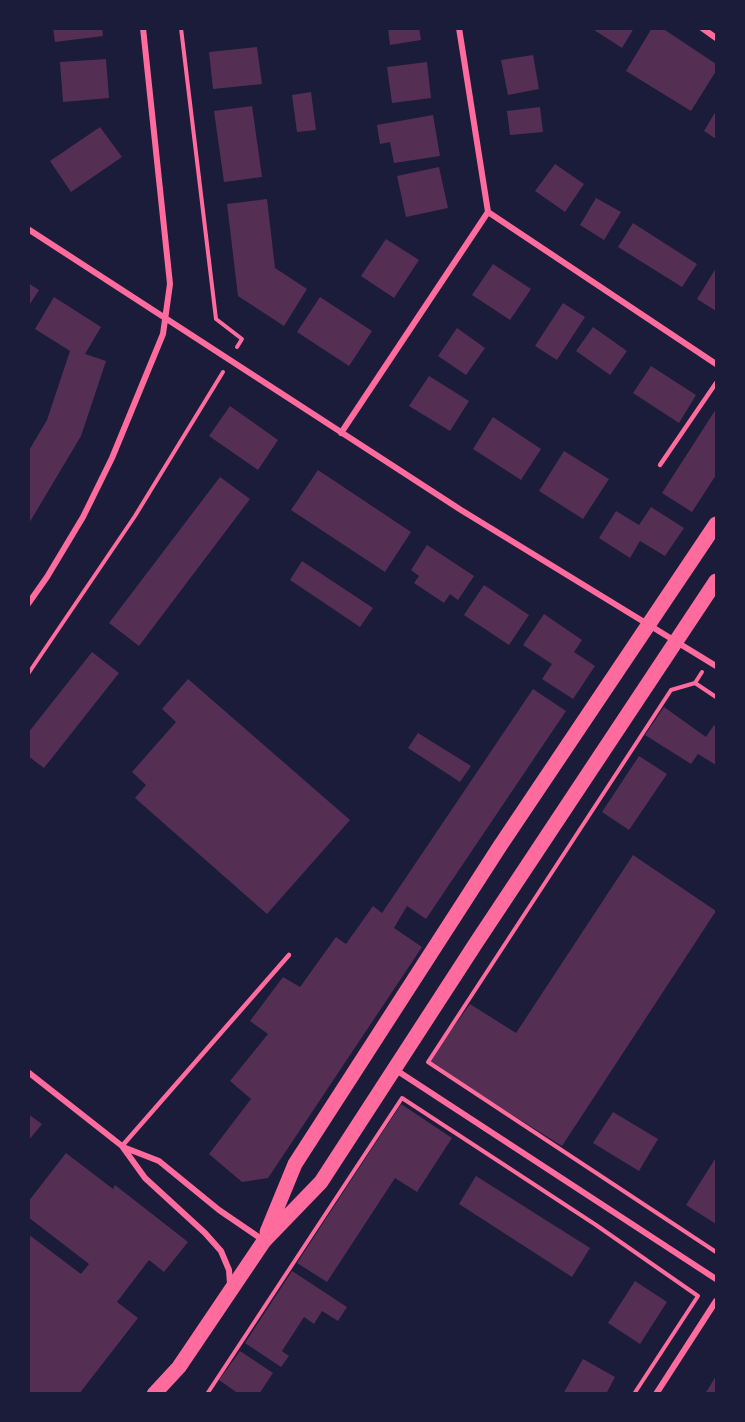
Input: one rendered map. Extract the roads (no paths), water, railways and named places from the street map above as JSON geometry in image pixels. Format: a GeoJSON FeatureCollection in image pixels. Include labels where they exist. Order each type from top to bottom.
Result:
{"type":"FeatureCollection","features":[{"type":"Feature","properties":{"kind":"main road"},"geometry":{"type":"LineString","coordinates":[[264,1241],[296,1164],[500,846],[717,524]]}},
{"type":"Feature","properties":{"kind":"main road"},"geometry":{"type":"LineString","coordinates":[[166,1394],[179,1367],[264,1241],[321,1182],[717,581]]}},
{"type":"Feature","properties":{"kind":"main road"},"geometry":{"type":"LineString","coordinates":[[154,1394],[179,1367]]}},
{"type":"Feature","properties":{"kind":"street"},"geometry":{"type":"LineString","coordinates":[[28,604],[47,577],[82,517],[112,459],[164,334],[170,284],[143,28]]}},
{"type":"Feature","properties":{"kind":"street"},"geometry":{"type":"LineString","coordinates":[[341,433],[488,212],[459,28]]}},
{"type":"Feature","properties":{"kind":"street"},"geometry":{"type":"LineString","coordinates":[[702,28],[717,38]]}},
{"type":"Feature","properties":{"kind":"street"},"geometry":{"type":"LineString","coordinates":[[488,212],[717,364]]}},
{"type":"Feature","properties":{"kind":"street"},"geometry":{"type":"LineString","coordinates":[[28,229],[461,510],[717,666]]}},
{"type":"Feature","properties":{"kind":"street"},"geometry":{"type":"LineString","coordinates":[[394,1068],[717,1279]]}},
{"type":"Feature","properties":{"kind":"street"},"geometry":{"type":"LineString","coordinates":[[28,1072],[122,1146],[145,1178],[196,1224],[221,1251],[229,1270],[230,1291]]}},
{"type":"Feature","properties":{"kind":"street"},"geometry":{"type":"LineString","coordinates":[[122,1146],[159,1161],[219,1210],[264,1241]]}},
{"type":"Feature","properties":{"kind":"street"},"geometry":{"type":"LineString","coordinates":[[656,1394],[717,1300]]}},
{"type":"Feature","properties":{"kind":"lane"},"geometry":{"type":"LineString","coordinates":[[660,465],[717,383]]}},
{"type":"Feature","properties":{"kind":"lane"},"geometry":{"type":"LineString","coordinates":[[122,1146],[289,955]]}}]}
